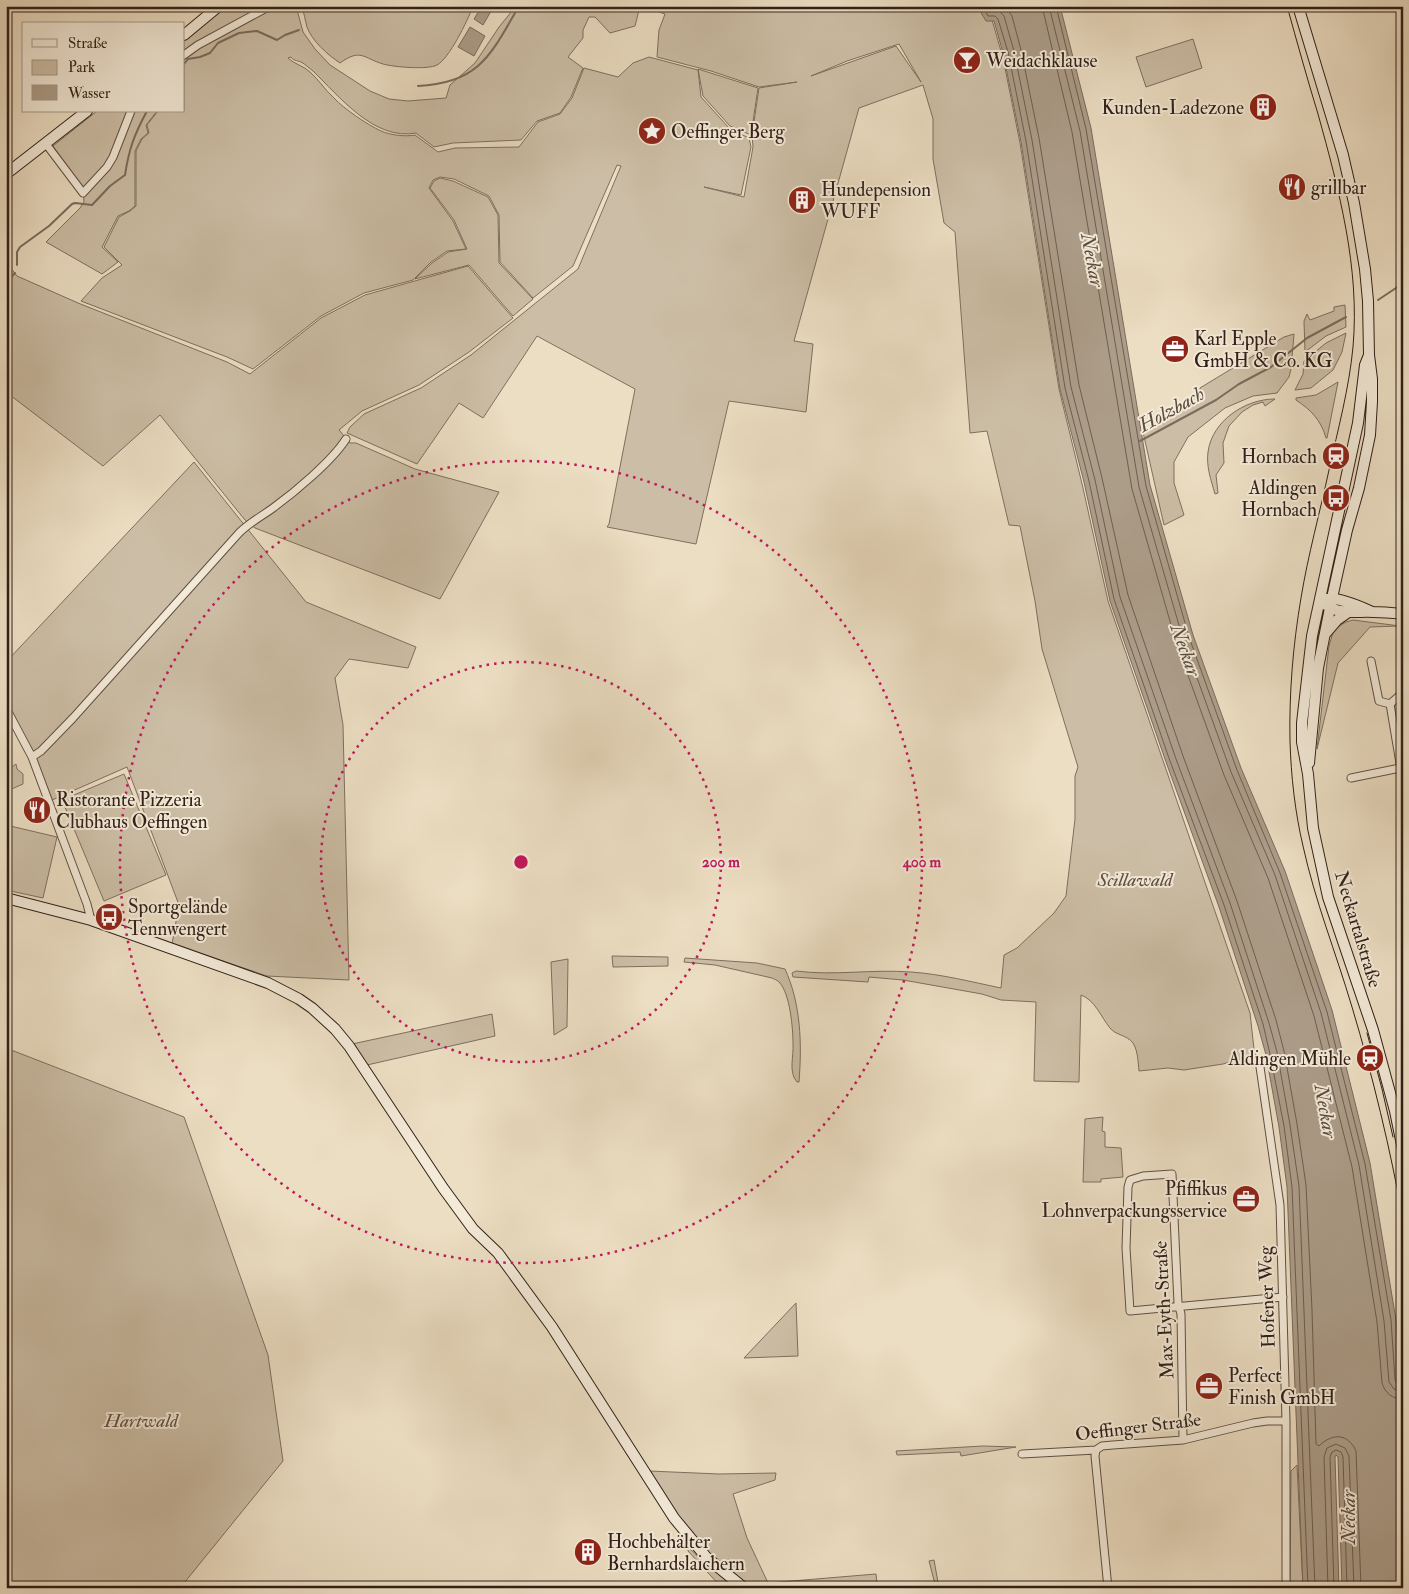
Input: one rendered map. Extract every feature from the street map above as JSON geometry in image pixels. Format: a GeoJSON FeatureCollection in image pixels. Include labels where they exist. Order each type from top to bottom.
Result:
{"type":"FeatureCollection","features":[{"type":"Feature","properties":{"kind":"main road"},"geometry":{"type":"LineString","coordinates":[[185,34],[219,6]]}},
{"type":"Feature","properties":{"kind":"main road"},"geometry":{"type":"LineString","coordinates":[[1298,6],[1343,155],[1354,203],[1365,269],[1368,309],[1368,355]]}},
{"type":"Feature","properties":{"kind":"main road"},"geometry":{"type":"LineString","coordinates":[[6,174],[86,112]]}},
{"type":"Feature","properties":{"kind":"main road","name":"Neckartalstraße"},"geometry":{"type":"LineString","coordinates":[[1368,355],[1365,365],[1358,423],[1318,601],[1308,663],[1302,742],[1308,774],[1313,828],[1328,897],[1373,1030],[1395,1111],[1403,1150]]}},
{"type":"Feature","properties":{"kind":"main road","name":"Neckartalstraße"},"geometry":{"type":"LineString","coordinates":[[1308,774],[1318,668],[1324,635],[1347,530],[1359,488],[1371,428],[1372,386],[1368,355]]}},
{"type":"Feature","properties":{"kind":"main road"},"geometry":{"type":"LineString","coordinates":[[1318,601],[1356,604],[1372,612]]}},
{"type":"Feature","properties":{"kind":"main road"},"geometry":{"type":"LineString","coordinates":[[1331,603],[1347,612],[1403,614]]}},
{"type":"Feature","properties":{"kind":"main road"},"geometry":{"type":"LineString","coordinates":[[1324,635],[1347,612]]}},
{"type":"Feature","properties":{"kind":"main road"},"geometry":{"type":"LineString","coordinates":[[6,898],[91,920],[268,982],[312,1008],[335,1029],[349,1046],[424,1162],[473,1229],[498,1253],[552,1326],[684,1531],[707,1558],[744,1588]]}},
{"type":"Feature","properties":{"kind":"street"},"geometry":{"type":"LineString","coordinates":[[185,54],[198,45],[270,6]]}},
{"type":"Feature","properties":{"kind":"street"},"geometry":{"type":"LineString","coordinates":[[46,144],[83,193],[107,167],[113,157],[132,112]]}},
{"type":"Feature","properties":{"kind":"street"},"geometry":{"type":"LineString","coordinates":[[32,757],[41,751],[73,718],[239,533],[247,525],[272,509],[294,491],[331,457],[346,439]]}},
{"type":"Feature","properties":{"kind":"street"},"geometry":{"type":"LineString","coordinates":[[1370,661],[1379,701],[1390,704]]}},
{"type":"Feature","properties":{"kind":"street"},"geometry":{"type":"LineString","coordinates":[[1390,704],[1398,697],[1403,696]]}},
{"type":"Feature","properties":{"kind":"street"},"geometry":{"type":"LineString","coordinates":[[1390,704],[1403,781]]}},
{"type":"Feature","properties":{"kind":"street"},"geometry":{"type":"LineString","coordinates":[[6,708],[32,757],[87,904],[91,920]]}},
{"type":"Feature","properties":{"kind":"street"},"geometry":{"type":"LineString","coordinates":[[1350,778],[1400,768]]}},
{"type":"Feature","properties":{"kind":"street","name":"Hofener Weg"},"geometry":{"type":"LineString","coordinates":[[1260,1067],[1280,1205],[1286,1421],[1286,1588]]}},
{"type":"Feature","properties":{"kind":"street","name":"Max-Eyth-Straße"},"geometry":{"type":"LineString","coordinates":[[1179,1306],[1130,1311],[1126,1248],[1128,1182],[1134,1177],[1172,1174],[1179,1306],[1182,1314],[1183,1440]]}},
{"type":"Feature","properties":{"kind":"street"},"geometry":{"type":"LineString","coordinates":[[1179,1306],[1283,1297]]}},
{"type":"Feature","properties":{"kind":"street","name":"Oeffinger Straße"},"geometry":{"type":"LineString","coordinates":[[1022,1454],[1096,1450],[1102,1446],[1183,1440],[1253,1423],[1286,1421]]}},
{"type":"Feature","properties":{"kind":"street"},"geometry":{"type":"LineString","coordinates":[[1096,1450],[1095,1456],[1108,1588]]}},
{"type":"Feature","properties":{"kind":"green space","name":"Scillawald"},"geometry":{"type":"Polygon","coordinates":[[[224,6],[296,6],[303,32],[330,65],[370,91],[389,99],[408,101],[446,98],[450,85],[475,63],[499,27],[516,6],[640,6],[635,26],[610,33],[595,17],[589,17],[583,30],[583,38],[568,57],[583,68],[571,97],[560,113],[537,121],[521,140],[453,143],[434,147],[416,133],[401,134],[386,130],[372,123],[346,104],[304,64],[291,57],[288,58],[308,70],[338,102],[363,121],[389,134],[415,135],[438,152],[455,148],[519,147],[538,122],[560,114],[572,98],[584,68],[618,77],[633,63],[649,57],[698,70],[701,97],[730,129],[749,138],[751,147],[741,195],[704,187],[744,197],[753,147],[752,135],[759,88],[797,82],[759,87],[711,71],[657,57],[659,30],[665,14],[642,6],[988,6],[1003,58],[1020,143],[1059,389],[1108,601],[1250,1013],[1256,1056],[1223,1064],[1184,1070],[1168,1068],[1139,1071],[1137,1053],[1133,1043],[1128,1038],[1112,1030],[1094,1005],[1081,995],[1079,1082],[1034,1081],[1036,1002],[1001,1000],[982,994],[903,980],[869,977],[868,982],[793,977],[792,973],[796,971],[825,973],[911,972],[945,976],[1001,988],[1004,955],[1017,948],[1054,913],[1066,896],[1075,819],[1075,776],[1078,767],[1042,649],[1035,601],[1020,526],[1009,525],[987,431],[970,433],[955,232],[944,223],[933,159],[933,119],[923,85],[859,108],[794,341],[813,344],[806,412],[729,401],[696,544],[607,527],[635,389],[537,336],[483,418],[459,403],[417,464],[347,433],[350,427],[364,414],[421,388],[471,355],[578,269],[621,166],[617,165],[573,266],[533,298],[500,262],[499,215],[489,196],[454,179],[440,177],[433,180],[429,188],[453,221],[466,249],[447,251],[431,262],[413,280],[364,293],[321,316],[253,369],[227,357],[81,301],[102,278],[122,265],[104,247],[119,217],[136,206],[136,151],[142,139],[149,133],[147,125],[157,112],[185,112],[185,39],[224,6]],[[899,44],[847,61],[811,76],[896,46],[921,82],[899,44]]]}},
{"type":"Feature","properties":{"kind":"green space"},"geometry":{"type":"Polygon","coordinates":[[[302,6],[473,6],[458,39],[442,61],[433,67],[419,68],[388,65],[358,55],[347,58],[340,63],[316,42],[309,32],[302,6]]]}},
{"type":"Feature","properties":{"kind":"green space"},"geometry":{"type":"Polygon","coordinates":[[[1193,39],[1202,68],[1146,87],[1136,57],[1193,39]]]}},
{"type":"Feature","properties":{"kind":"green space"},"geometry":{"type":"Polygon","coordinates":[[[698,69],[758,88],[751,135],[730,126],[703,96],[698,69]]]}},
{"type":"Feature","properties":{"kind":"green space"},"geometry":{"type":"Polygon","coordinates":[[[96,112],[156,112],[146,125],[148,133],[141,139],[135,151],[135,206],[118,216],[102,247],[118,262],[102,274],[46,242],[84,202],[83,188],[53,146],[96,112]]]}},
{"type":"Feature","properties":{"kind":"green space"},"geometry":{"type":"Polygon","coordinates":[[[440,178],[453,181],[488,197],[498,215],[499,263],[533,299],[513,316],[469,265],[415,279],[432,263],[448,252],[467,249],[454,220],[430,188],[434,181],[440,178]]]}},
{"type":"Feature","properties":{"kind":"green space"},"geometry":{"type":"Polygon","coordinates":[[[6,262],[17,276],[78,303],[227,362],[250,374],[321,318],[365,295],[468,266],[513,318],[469,352],[419,385],[362,411],[339,430],[350,443],[356,443],[415,469],[499,492],[440,599],[255,528],[245,520],[160,415],[103,466],[6,392],[6,262]]]}},
{"type":"Feature","properties":{"kind":"green space"},"geometry":{"type":"Polygon","coordinates":[[[1345,305],[1346,327],[1326,336],[1305,352],[1304,321],[1307,314],[1310,320],[1334,311],[1334,307],[1345,305]]]}},
{"type":"Feature","properties":{"kind":"green space"},"geometry":{"type":"Polygon","coordinates":[[[1346,333],[1342,352],[1333,370],[1311,388],[1295,390],[1303,374],[1304,361],[1326,343],[1346,333]]]}},
{"type":"Feature","properties":{"kind":"green space"},"geometry":{"type":"Polygon","coordinates":[[[1294,334],[1289,377],[1277,393],[1253,396],[1225,408],[1188,437],[1174,462],[1174,483],[1184,515],[1164,525],[1143,432],[1200,392],[1200,388],[1284,337],[1294,334]]]}},
{"type":"Feature","properties":{"kind":"green space"},"geometry":{"type":"Polygon","coordinates":[[[1338,382],[1326,438],[1315,416],[1296,398],[1316,395],[1338,382]]]}},
{"type":"Feature","properties":{"kind":"green space"},"geometry":{"type":"Polygon","coordinates":[[[1275,399],[1265,406],[1263,402],[1253,405],[1242,412],[1229,426],[1223,443],[1224,463],[1216,475],[1218,493],[1215,494],[1209,473],[1208,452],[1216,431],[1232,414],[1242,408],[1252,403],[1275,399]]]}},
{"type":"Feature","properties":{"kind":"green space"},"geometry":{"type":"Polygon","coordinates":[[[194,462],[306,602],[416,647],[408,668],[349,659],[335,678],[343,725],[349,980],[267,976],[172,944],[179,905],[127,767],[52,800],[33,751],[6,703],[6,662],[194,462]]]}},
{"type":"Feature","properties":{"kind":"green space"},"geometry":{"type":"Polygon","coordinates":[[[1353,620],[1400,626],[1370,627],[1338,663],[1317,749],[1329,646],[1334,629],[1353,620]]]}},
{"type":"Feature","properties":{"kind":"green space"},"geometry":{"type":"Polygon","coordinates":[[[16,764],[17,769],[23,774],[23,784],[7,791],[6,771],[16,764]]]}},
{"type":"Feature","properties":{"kind":"green space"},"geometry":{"type":"Polygon","coordinates":[[[124,774],[166,875],[104,901],[62,800],[124,774]]]}},
{"type":"Feature","properties":{"kind":"green space"},"geometry":{"type":"Polygon","coordinates":[[[6,825],[57,837],[43,898],[6,890],[6,825]]]}},
{"type":"Feature","properties":{"kind":"green space"},"geometry":{"type":"Polygon","coordinates":[[[612,956],[668,957],[668,966],[613,967],[612,956]]]}},
{"type":"Feature","properties":{"kind":"green space"},"geometry":{"type":"Polygon","coordinates":[[[685,958],[757,963],[785,969],[794,996],[799,1024],[799,1082],[794,1078],[792,1069],[793,1037],[790,1011],[786,994],[779,982],[772,978],[715,965],[684,962],[685,958]]]}},
{"type":"Feature","properties":{"kind":"green space"},"geometry":{"type":"Polygon","coordinates":[[[568,959],[567,1027],[554,1035],[551,962],[568,959]]]}},
{"type":"Feature","properties":{"kind":"green space"},"geometry":{"type":"Polygon","coordinates":[[[492,1014],[495,1036],[367,1065],[352,1044],[492,1014]]]}},
{"type":"Feature","properties":{"kind":"green space","name":"Hartwald"},"geometry":{"type":"Polygon","coordinates":[[[6,1048],[184,1117],[268,1355],[283,1461],[180,1588],[6,1588],[6,1048]]]}},
{"type":"Feature","properties":{"kind":"green space"},"geometry":{"type":"Polygon","coordinates":[[[1103,1117],[1102,1131],[1105,1132],[1105,1147],[1121,1148],[1123,1177],[1101,1179],[1101,1182],[1083,1182],[1085,1119],[1103,1117]]]}},
{"type":"Feature","properties":{"kind":"green space"},"geometry":{"type":"Polygon","coordinates":[[[796,1303],[798,1356],[744,1358],[796,1303]]]}},
{"type":"Feature","properties":{"kind":"green space"},"geometry":{"type":"Polygon","coordinates":[[[983,1446],[1016,1447],[961,1456],[960,1452],[897,1455],[896,1451],[983,1446]]]}},
{"type":"Feature","properties":{"kind":"green space"},"geometry":{"type":"Polygon","coordinates":[[[1297,1465],[1303,1588],[1290,1588],[1291,1471],[1297,1465]]]}},
{"type":"Feature","properties":{"kind":"green space"},"geometry":{"type":"Polygon","coordinates":[[[649,1471],[719,1474],[776,1473],[775,1480],[733,1494],[747,1538],[768,1583],[876,1574],[877,1583],[858,1586],[858,1588],[751,1588],[707,1553],[674,1510],[649,1471]]]}},
{"type":"Feature","properties":{"kind":"green space"},"geometry":{"type":"Polygon","coordinates":[[[688,1547],[736,1588],[722,1588],[688,1551],[688,1547]]]}},
{"type":"Feature","properties":{"kind":"green space"},"geometry":{"type":"Polygon","coordinates":[[[934,1560],[939,1588],[936,1588],[929,1561],[934,1560]]]}},
{"type":"Feature","properties":{"kind":"water"},"geometry":{"type":"Polygon","coordinates":[[[482,6],[494,6],[483,25],[474,19],[482,6]]]}},
{"type":"Feature","properties":{"kind":"water","name":"Neckar"},"geometry":{"type":"Polygon","coordinates":[[[977,6],[1060,6],[1091,128],[1150,485],[1193,635],[1241,768],[1285,871],[1332,1010],[1370,1163],[1396,1320],[1403,1411],[1403,1588],[1342,1588],[1338,1457],[1336,1455],[1339,1588],[1303,1588],[1287,1187],[1279,1127],[1266,1055],[1219,907],[1110,601],[1084,482],[1060,389],[1021,142],[1003,53],[994,21],[986,21],[977,6]]]}},
{"type":"Feature","properties":{"kind":"water"},"geometry":{"type":"Polygon","coordinates":[[[470,27],[485,36],[474,56],[458,47],[470,27]]]}},
{"type":"Feature","properties":{"kind":"waterway"},"geometry":{"type":"LineString","coordinates":[[418,86],[439,84],[470,72],[491,52],[519,6]]}},
{"type":"Feature","properties":{"kind":"waterway"},"geometry":{"type":"LineString","coordinates":[[185,63],[188,59],[210,53],[218,43],[239,33],[257,31],[277,40],[299,30]]}},
{"type":"Feature","properties":{"kind":"waterway"},"geometry":{"type":"LineString","coordinates":[[17,265],[17,252],[20,247],[49,226],[72,204],[92,205],[110,186],[125,175],[133,142],[146,112]]}},
{"type":"Feature","properties":{"kind":"waterway"},"geometry":{"type":"LineString","coordinates":[[6,283],[15,273]]}},
{"type":"Feature","properties":{"kind":"waterway","name":"Holzbach"},"geometry":{"type":"LineString","coordinates":[[1378,300],[1403,281]]}},
{"type":"Feature","properties":{"kind":"waterway","name":"Holzbach"},"geometry":{"type":"LineString","coordinates":[[1140,441],[1216,400],[1239,384],[1271,367],[1307,338],[1346,317]]}},
{"type":"Feature","properties":{"kind":"tram line"},"geometry":{"type":"LineString","coordinates":[[1287,6],[1340,200],[1351,259],[1354,317],[1353,347],[1346,394],[1307,566],[1296,633],[1290,705],[1292,781],[1308,866],[1352,1007],[1374,1086],[1403,1219]]}},
{"type":"Feature","properties":{"kind":"tram line"},"geometry":{"type":"LineString","coordinates":[[1367,1033],[1393,1137]]}},
{"type":"Feature","properties":{"kind":"place","name":"Weidachklause"},"geometry":{"type":"Point","coordinates":[967,60]}},
{"type":"Feature","properties":{"kind":"place","name":"Kunden-Ladezone"},"geometry":{"type":"Point","coordinates":[1263,107]}},
{"type":"Feature","properties":{"kind":"place","name":"Oeffinger Berg"},"geometry":{"type":"Point","coordinates":[652,131]}},
{"type":"Feature","properties":{"kind":"place","name":"grillbar"},"geometry":{"type":"Point","coordinates":[1292,187]}},
{"type":"Feature","properties":{"kind":"place","name":"Hundepension WUFF"},"geometry":{"type":"Point","coordinates":[802,200]}},
{"type":"Feature","properties":{"kind":"place","name":"Karl Epple GmbH & Co. KG"},"geometry":{"type":"Point","coordinates":[1175,349]}},
{"type":"Feature","properties":{"kind":"place","name":"Hornbach"},"geometry":{"type":"Point","coordinates":[1336,456]}},
{"type":"Feature","properties":{"kind":"place","name":"Aldingen Hornbach"},"geometry":{"type":"Point","coordinates":[1336,498]}},
{"type":"Feature","properties":{"kind":"place","name":"Ristorante Pizzeria Clubhaus Oeffingen"},"geometry":{"type":"Point","coordinates":[37,810]}},
{"type":"Feature","properties":{"kind":"place","name":"Sportgelände Tennwengert"},"geometry":{"type":"Point","coordinates":[109,917]}},
{"type":"Feature","properties":{"kind":"place","name":"Aldingen Mühle"},"geometry":{"type":"Point","coordinates":[1370,1058]}},
{"type":"Feature","properties":{"kind":"place","name":"Pfiffikus Lohnverpackungsservice"},"geometry":{"type":"Point","coordinates":[1246,1199]}},
{"type":"Feature","properties":{"kind":"place","name":"Perfect Finish GmbH"},"geometry":{"type":"Point","coordinates":[1209,1386]}},
{"type":"Feature","properties":{"kind":"place","name":"Hochbehälter Bernhardslaichern"},"geometry":{"type":"Point","coordinates":[588,1552]}}]}
